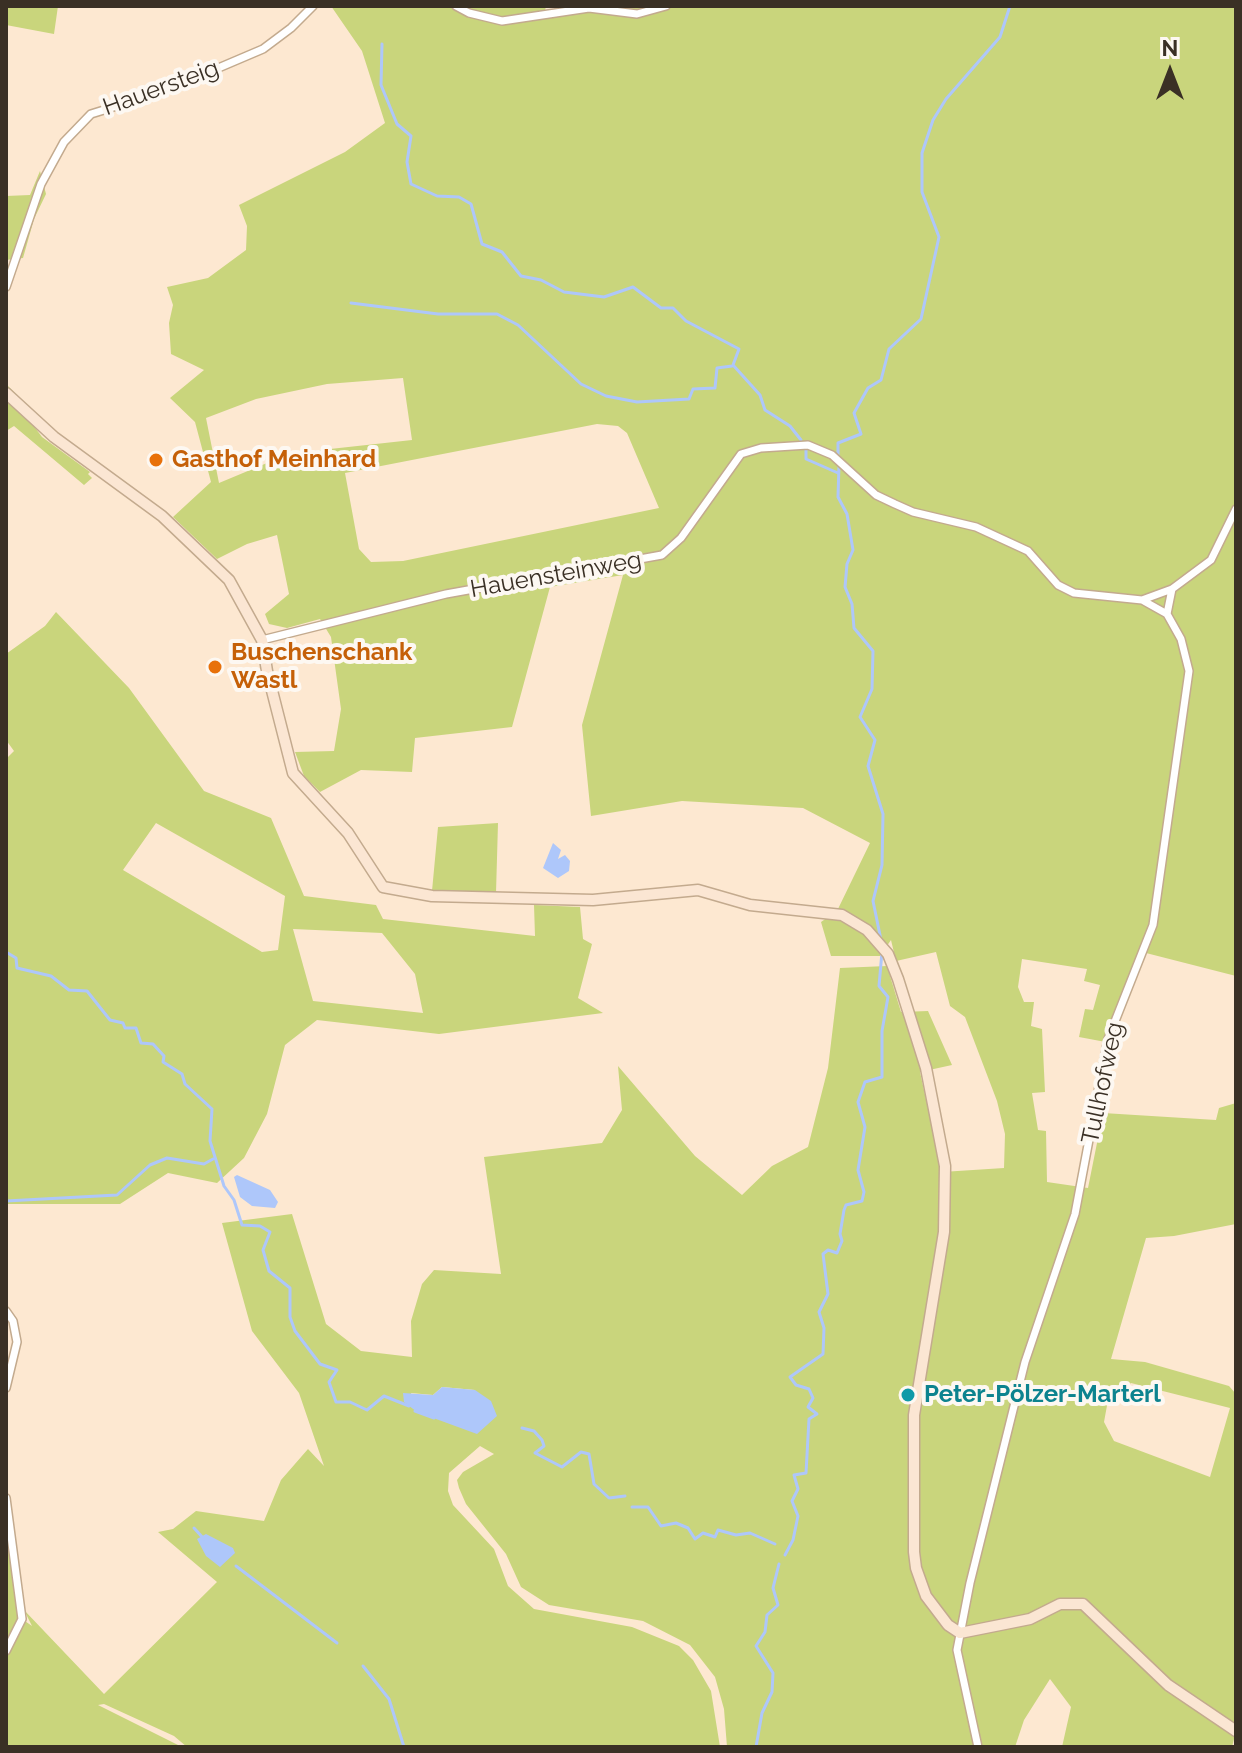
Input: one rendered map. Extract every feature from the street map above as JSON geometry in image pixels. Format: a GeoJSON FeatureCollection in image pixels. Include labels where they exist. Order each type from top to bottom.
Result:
{"type":"FeatureCollection","features":[{"type":"Feature","properties":{"kind":"street","name":"Hauersteig"},"geometry":{"type":"LineString","coordinates":[[6,287],[41,184],[64,142],[91,114],[162,92],[263,49],[313,6]]}},
{"type":"Feature","properties":{"kind":"street"},"geometry":{"type":"LineString","coordinates":[[456,6],[469,13],[502,21],[589,8],[637,14],[666,6]]}},
{"type":"Feature","properties":{"kind":"street"},"geometry":{"type":"LineString","coordinates":[[6,393],[54,437],[162,516],[207,556],[242,599],[262,640],[280,730],[293,773],[348,833],[383,887],[432,896],[593,900],[698,890],[750,905],[842,915],[858,923],[877,942],[888,954],[926,1068],[946,1180],[944,1232],[914,1415],[916,1568],[939,1615],[960,1633],[1030,1619],[1060,1604],[1083,1604],[1168,1685],[1236,1731]]}},
{"type":"Feature","properties":{"kind":"street","name":"Hauensteinweg"},"geometry":{"type":"LineString","coordinates":[[262,640],[446,594],[662,555],[681,538],[741,454],[761,448],[808,445],[832,455],[847,466],[876,495],[913,512],[976,527],[1028,551],[1058,585],[1074,593],[1142,600],[1167,614]]}},
{"type":"Feature","properties":{"kind":"street"},"geometry":{"type":"LineString","coordinates":[[1167,614],[1172,589],[1211,560],[1236,509]]}},
{"type":"Feature","properties":{"kind":"street","name":"Hauensteinweg"},"geometry":{"type":"LineString","coordinates":[[1142,600],[1172,589]]}},
{"type":"Feature","properties":{"kind":"street","name":"Tullhofweg"},"geometry":{"type":"LineString","coordinates":[[978,1747],[957,1650],[960,1633],[1025,1362],[1077,1204],[1108,1039],[1153,925],[1189,671],[1181,639],[1167,614]]}},
{"type":"Feature","properties":{"kind":"street"},"geometry":{"type":"LineString","coordinates":[[6,1311],[13,1321],[17,1342],[6,1388]]}},
{"type":"Feature","properties":{"kind":"street"},"geometry":{"type":"LineString","coordinates":[[6,1498],[22,1619],[6,1651]]}},
{"type":"Feature","properties":{"kind":"green space"},"geometry":{"type":"Polygon","coordinates":[[[6,6],[58,6],[54,34],[6,25],[6,6]]]}},
{"type":"Feature","properties":{"kind":"green space"},"geometry":{"type":"Polygon","coordinates":[[[331,6],[546,6],[545,11],[555,12],[556,6],[1236,6],[1236,976],[1146,953],[1121,1008],[1111,1043],[1079,1037],[1085,1009],[1093,1010],[1100,985],[1084,981],[1087,969],[1022,959],[1018,987],[1024,1002],[1034,1002],[1031,1026],[1042,1029],[1045,1092],[1032,1093],[1038,1130],[1046,1131],[1047,1182],[1088,1188],[1103,1113],[1216,1120],[1219,1108],[1236,1103],[1236,1224],[1146,1238],[1111,1359],[1145,1362],[1229,1386],[1236,1394],[1236,1731],[1232,1747],[1062,1747],[1071,1707],[1050,1679],[1024,1720],[1015,1747],[727,1747],[724,1709],[715,1677],[690,1645],[643,1621],[549,1605],[521,1587],[506,1554],[466,1504],[459,1488],[457,1480],[463,1472],[494,1454],[480,1446],[449,1473],[448,1491],[453,1505],[494,1549],[508,1586],[534,1609],[632,1627],[679,1646],[693,1660],[711,1691],[720,1747],[187,1747],[174,1736],[104,1704],[98,1705],[182,1747],[6,1747],[6,1511],[22,1619],[32,1626],[24,1610],[104,1694],[217,1582],[158,1532],[173,1529],[196,1511],[264,1521],[281,1480],[308,1449],[324,1466],[299,1393],[252,1331],[222,1223],[292,1214],[326,1324],[361,1351],[412,1357],[411,1321],[422,1284],[434,1270],[501,1274],[484,1157],[602,1143],[622,1110],[618,1066],[695,1156],[742,1195],[772,1166],[808,1147],[828,1068],[840,968],[887,966],[901,1012],[928,1011],[952,1065],[920,1072],[942,1172],[1004,1168],[1005,1134],[997,1101],[965,1017],[950,1006],[936,952],[896,961],[891,940],[880,956],[831,956],[821,922],[837,911],[870,843],[803,808],[682,801],[591,816],[582,725],[623,575],[550,587],[512,727],[415,738],[412,772],[361,770],[320,792],[304,776],[295,752],[334,751],[341,709],[331,637],[320,619],[287,628],[269,624],[265,614],[289,594],[277,535],[247,544],[217,559],[173,517],[211,482],[195,422],[170,398],[204,370],[171,354],[169,323],[173,305],[167,287],[208,278],[246,250],[247,226],[239,205],[345,152],[385,123],[362,51],[331,6]],[[403,378],[327,384],[256,399],[206,418],[219,483],[267,463],[321,450],[412,440],[403,378]],[[597,424],[345,473],[359,549],[371,562],[403,561],[659,508],[627,433],[618,426],[597,424]],[[1131,1383],[1108,1400],[1104,1422],[1114,1441],[1210,1477],[1230,1408],[1131,1383]],[[442,1387],[433,1395],[411,1393],[417,1412],[433,1418],[475,1390],[442,1387]]]}},
{"type":"Feature","properties":{"kind":"green space"},"geometry":{"type":"Polygon","coordinates":[[[40,171],[46,194],[34,219],[23,258],[6,260],[6,196],[30,195],[40,171]]]}},
{"type":"Feature","properties":{"kind":"green space"},"geometry":{"type":"Polygon","coordinates":[[[6,384],[32,410],[27,417],[42,437],[90,472],[88,474],[92,478],[84,485],[14,426],[6,431],[6,384]]]}},
{"type":"Feature","properties":{"kind":"green space"},"geometry":{"type":"Polygon","coordinates":[[[56,612],[129,688],[204,791],[271,818],[304,896],[376,905],[383,919],[535,936],[534,905],[580,907],[583,939],[592,944],[578,998],[603,1013],[439,1034],[317,1020],[285,1045],[267,1114],[244,1158],[217,1183],[168,1173],[120,1204],[6,1204],[6,759],[14,751],[6,740],[6,654],[45,626],[56,612]],[[156,823],[123,870],[262,952],[278,950],[285,896],[156,823]],[[293,929],[313,1001],[423,1013],[415,974],[382,933],[293,929]]]}},
{"type":"Feature","properties":{"kind":"green space"},"geometry":{"type":"Polygon","coordinates":[[[498,823],[496,893],[432,891],[438,827],[498,823]]]}},
{"type":"Feature","properties":{"kind":"water"},"geometry":{"type":"Polygon","coordinates":[[[553,843],[561,850],[558,859],[565,855],[570,861],[569,871],[558,878],[543,868],[553,843]]]}},
{"type":"Feature","properties":{"kind":"water"},"geometry":{"type":"Polygon","coordinates":[[[237,1175],[270,1190],[278,1202],[275,1208],[252,1206],[240,1197],[234,1177],[237,1175]]]}},
{"type":"Feature","properties":{"kind":"water"},"geometry":{"type":"Polygon","coordinates":[[[442,1387],[475,1390],[491,1401],[497,1416],[477,1434],[417,1412],[404,1402],[403,1393],[433,1395],[442,1387]]]}},
{"type":"Feature","properties":{"kind":"water"},"geometry":{"type":"Polygon","coordinates":[[[206,1534],[233,1548],[235,1553],[220,1567],[206,1556],[197,1539],[206,1534]]]}},
{"type":"Feature","properties":{"kind":"waterway"},"geometry":{"type":"LineString","coordinates":[[838,457],[838,443],[861,434],[854,413],[868,388],[881,380],[889,349],[921,319],[939,237],[922,192],[922,153],[933,120],[946,99],[1000,37],[1010,6]]}},
{"type":"Feature","properties":{"kind":"waterway"},"geometry":{"type":"LineString","coordinates":[[382,44],[381,85],[397,124],[411,136],[407,162],[411,184],[437,196],[459,197],[471,204],[482,244],[502,252],[521,276],[541,280],[564,292],[604,297],[633,287],[661,308],[673,308],[686,321],[739,349],[733,365],[760,395],[765,410],[790,426],[801,440]]}},
{"type":"Feature","properties":{"kind":"waterway"},"geometry":{"type":"LineString","coordinates":[[351,303],[438,314],[497,314],[518,325],[581,384],[606,396],[637,402],[689,399],[693,389],[715,388],[717,368],[732,366]]}},
{"type":"Feature","properties":{"kind":"waterway"},"geometry":{"type":"LineString","coordinates":[[806,450],[806,459],[838,473]]}},
{"type":"Feature","properties":{"kind":"waterway"},"geometry":{"type":"LineString","coordinates":[[839,465],[838,497],[847,514],[853,550],[847,564],[845,587],[852,604],[854,628],[873,651],[872,689],[860,717],[875,740],[868,766],[883,814],[882,865],[873,901],[881,940]]}},
{"type":"Feature","properties":{"kind":"waterway"},"geometry":{"type":"LineString","coordinates":[[6,952],[16,958],[17,968],[51,976],[69,990],[87,991],[110,1020],[123,1023],[125,1028],[136,1028],[141,1043],[153,1044],[164,1056],[163,1062],[182,1074],[185,1084],[212,1109],[210,1141],[224,1186],[234,1200],[242,1225],[260,1226],[270,1232],[263,1250],[269,1271],[290,1288],[290,1317],[295,1331],[320,1364],[337,1370],[329,1382],[336,1402],[350,1402],[367,1410],[384,1396],[409,1406]]}},
{"type":"Feature","properties":{"kind":"waterway"},"geometry":{"type":"LineString","coordinates":[[785,1555],[793,1540],[798,1516],[792,1501],[798,1489],[794,1475],[806,1473],[809,1419],[817,1414],[808,1407],[813,1398],[809,1389],[796,1385],[790,1377],[823,1354],[824,1328],[819,1312],[828,1294],[823,1254],[828,1250],[837,1253],[842,1241],[840,1234],[846,1205],[862,1201],[864,1192],[858,1170],[865,1127],[858,1102],[865,1082],[882,1077],[882,1031],[888,997],[879,986],[882,952]]}},
{"type":"Feature","properties":{"kind":"waterway"},"geometry":{"type":"LineString","coordinates":[[6,1201],[117,1195],[150,1165],[167,1158],[204,1164],[213,1159]]}},
{"type":"Feature","properties":{"kind":"waterway"},"geometry":{"type":"LineString","coordinates":[[415,1411],[434,1418]]}},
{"type":"Feature","properties":{"kind":"waterway"},"geometry":{"type":"LineString","coordinates":[[522,1428],[534,1431],[542,1440],[544,1446],[535,1453],[562,1467],[581,1452],[589,1454],[594,1484],[609,1498],[625,1496]]}},
{"type":"Feature","properties":{"kind":"waterway"},"geometry":{"type":"LineString","coordinates":[[632,1507],[648,1507],[661,1526],[676,1523],[688,1528],[695,1539],[703,1533],[715,1537],[718,1530],[736,1535],[750,1533],[775,1544]]}},
{"type":"Feature","properties":{"kind":"waterway"},"geometry":{"type":"LineString","coordinates":[[194,1528],[204,1539]]}},
{"type":"Feature","properties":{"kind":"waterway"},"geometry":{"type":"LineString","coordinates":[[756,1747],[762,1713],[772,1692],[773,1673],[756,1646],[765,1632],[767,1615],[778,1605],[773,1588],[779,1564]]}},
{"type":"Feature","properties":{"kind":"waterway"},"geometry":{"type":"LineString","coordinates":[[236,1566],[337,1643]]}},
{"type":"Feature","properties":{"kind":"waterway"},"geometry":{"type":"LineString","coordinates":[[363,1666],[389,1699],[404,1747]]}},
{"type":"Feature","properties":{"kind":"place","name":"Gasthof Meinhard"},"geometry":{"type":"Point","coordinates":[156,460]}},
{"type":"Feature","properties":{"kind":"place","name":"Buschenschank Wastl"},"geometry":{"type":"Point","coordinates":[215,667]}},
{"type":"Feature","properties":{"kind":"place","name":"Peter-Pölzer-Marterl"},"geometry":{"type":"Point","coordinates":[908,1395]}}]}
